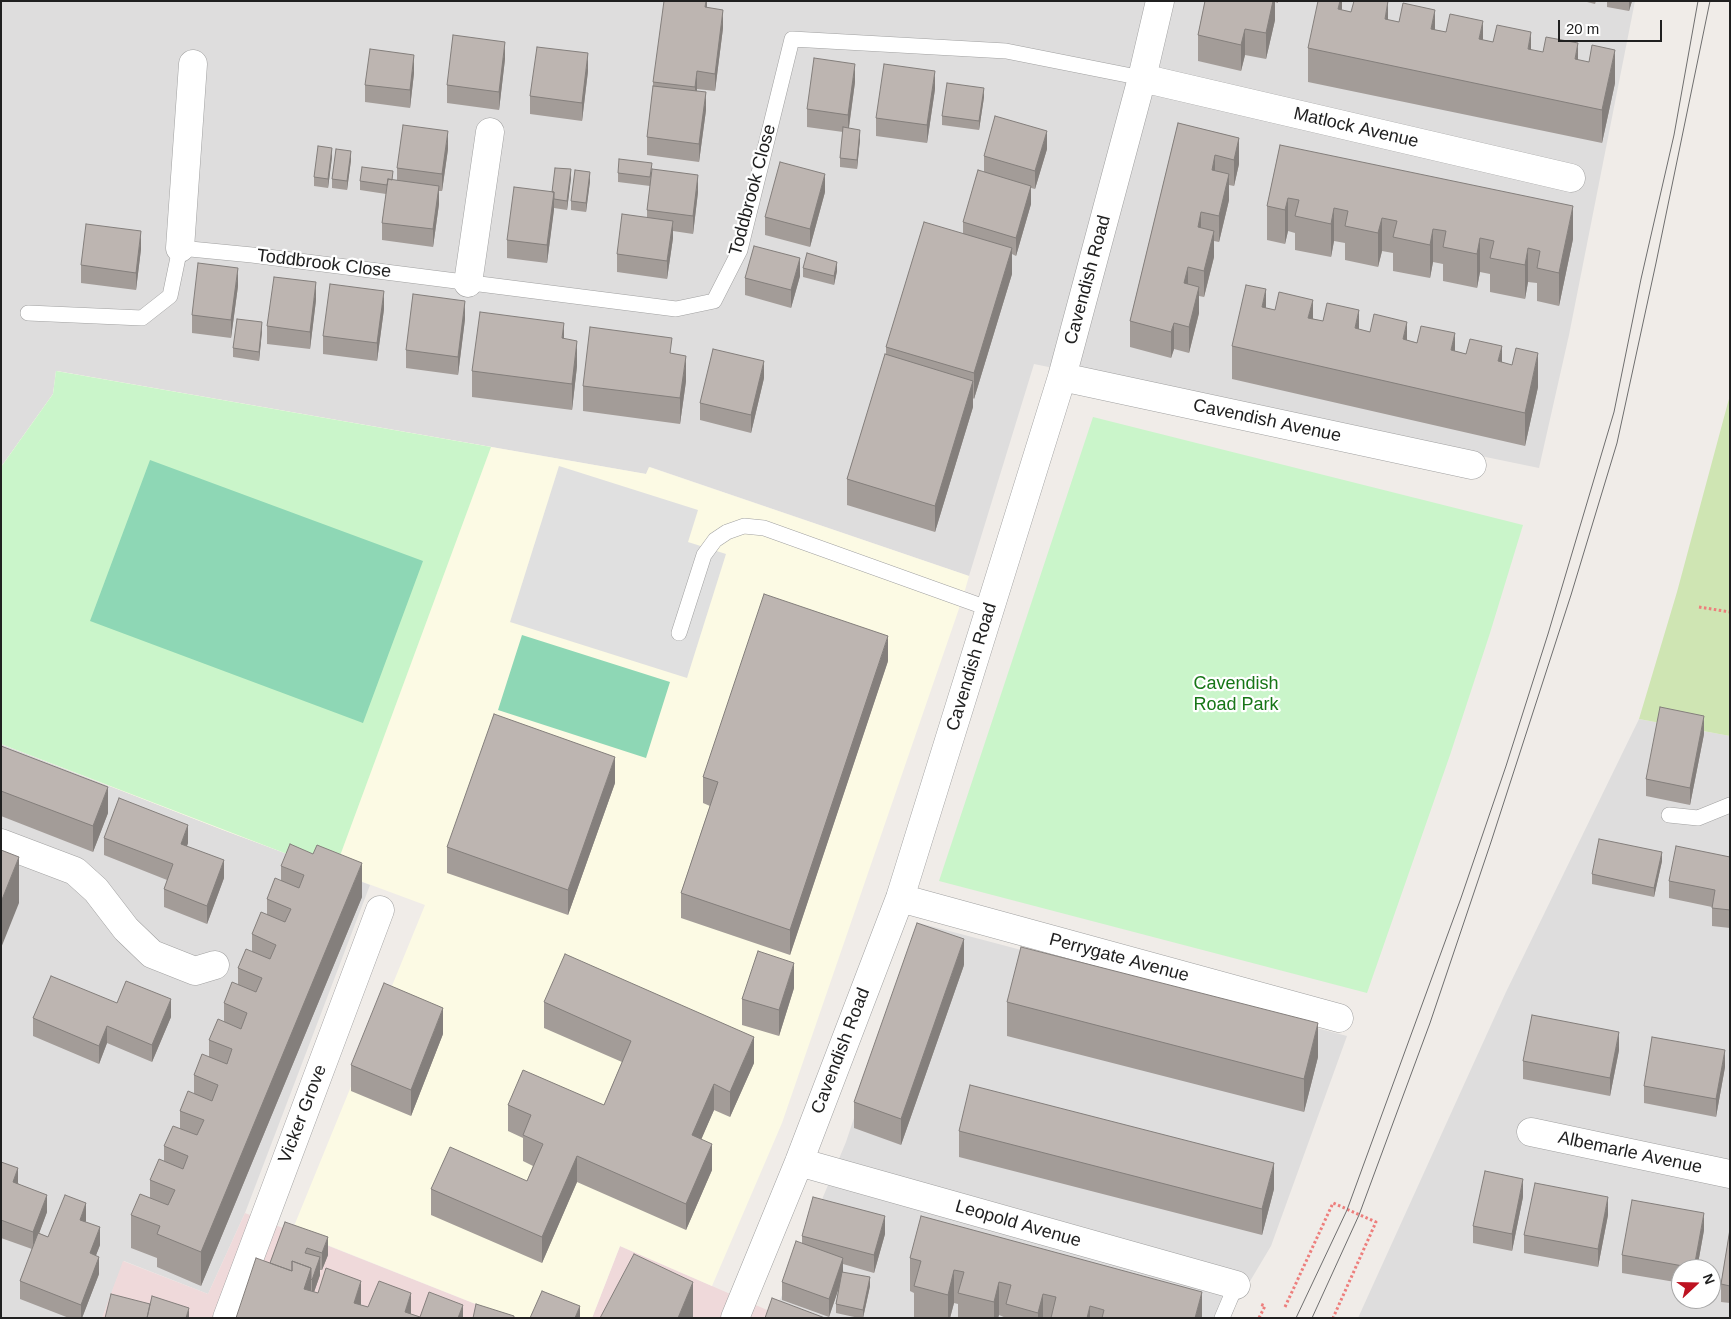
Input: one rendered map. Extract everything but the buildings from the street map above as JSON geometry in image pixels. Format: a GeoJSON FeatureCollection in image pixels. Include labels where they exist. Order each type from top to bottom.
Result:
{"type":"FeatureCollection","features":[{"type":"Feature","properties":{"kind":"street","name":"Cavendish Road"},"geometry":{"type":"LineString","coordinates":[[735,1318],[799,1162],[900,898],[1062,377],[1142,78],[1160,1]]}},
{"type":"Feature","properties":{"kind":"street"},"geometry":{"type":"LineString","coordinates":[[180,248],[193,64]]}},
{"type":"Feature","properties":{"kind":"street","name":"Matlock Avenue"},"geometry":{"type":"LineString","coordinates":[[1142,78],[1570,178]]}},
{"type":"Feature","properties":{"kind":"street"},"geometry":{"type":"LineString","coordinates":[[468,283],[490,132]]}},
{"type":"Feature","properties":{"kind":"street","name":"Cavendish Avenue"},"geometry":{"type":"LineString","coordinates":[[1062,377],[1472,464]]}},
{"type":"Feature","properties":{"kind":"street"},"geometry":{"type":"LineString","coordinates":[[1,843],[75,871],[96,890],[126,929],[152,954],[195,971],[215,965]]}},
{"type":"Feature","properties":{"kind":"street","name":"Perrygate Avenue"},"geometry":{"type":"LineString","coordinates":[[900,898],[1339,1018]]}},
{"type":"Feature","properties":{"kind":"street","name":"Vicker Grove"},"geometry":{"type":"LineString","coordinates":[[227,1318],[380,910]]}},
{"type":"Feature","properties":{"kind":"street","name":"Albemarle Avenue"},"geometry":{"type":"LineString","coordinates":[[1530,1132],[1730,1174]]}},
{"type":"Feature","properties":{"kind":"street","name":"Leopold Avenue"},"geometry":{"type":"LineString","coordinates":[[799,1162],[1236,1285]]}},
{"type":"Feature","properties":{"kind":"lane","name":"Toddbrook Close"},"geometry":{"type":"LineString","coordinates":[[180,248],[252,255],[676,310],[714,301],[740,250],[792,39],[1006,51],[1142,78]]}},
{"type":"Feature","properties":{"kind":"lane"},"geometry":{"type":"LineString","coordinates":[[28,313],[142,318],[170,296],[180,248]]}},
{"type":"Feature","properties":{"kind":"lane"},"geometry":{"type":"LineString","coordinates":[[679,633],[704,555],[715,540],[727,532],[744,526],[764,528],[990,609]]}},
{"type":"Feature","properties":{"kind":"lane"},"geometry":{"type":"LineString","coordinates":[[1669,815],[1698,818],[1730,805]]}},
{"type":"Feature","properties":{"kind":"lane"},"geometry":{"type":"LineString","coordinates":[[1222,1318],[1236,1285]]}},
{"type":"Feature","properties":{"kind":"path"},"geometry":{"type":"LineString","coordinates":[[1699,607],[1730,612]]}},
{"type":"Feature","properties":{"kind":"path"},"geometry":{"type":"LineString","coordinates":[[1285,1306],[1333,1203],[1376,1222],[1333,1318]]}},
{"type":"Feature","properties":{"kind":"shaded area"},"geometry":{"type":"Polygon","coordinates":[[[1,1],[1635,1],[1569,335],[1539,468],[1034,364],[969,576],[650,467],[646,474],[57,371],[53,394],[1,467],[1,1]]]}},
{"type":"Feature","properties":{"kind":"shaded area"},"geometry":{"type":"Polygon","coordinates":[[[56,371],[646,474],[649,467],[969,576],[782,1123],[712,1286],[620,1246],[592,1318],[511,1318],[292,1231],[425,905],[223,830],[1,744],[1,467],[53,394],[56,371]]]}},
{"type":"Feature","properties":{"kind":"shaded area"},"geometry":{"type":"Polygon","coordinates":[[[559,466],[698,510],[688,542],[726,554],[687,678],[510,622],[559,466]]]}},
{"type":"Feature","properties":{"kind":"shaded area"},"geometry":{"type":"Polygon","coordinates":[[[1639,719],[1730,736],[1730,1318],[1358,1318],[1506,992],[1639,719]]]}},
{"type":"Feature","properties":{"kind":"shaded area"},"geometry":{"type":"Polygon","coordinates":[[[1,744],[370,885],[245,1213],[208,1294],[124,1261],[102,1318],[1,1318],[1,744]]]}},
{"type":"Feature","properties":{"kind":"shaded area"},"geometry":{"type":"Polygon","coordinates":[[[919,923],[1347,1036],[1271,1246],[1228,1318],[821,1318],[777,1307],[846,1142],[919,923]]]}},
{"type":"Feature","properties":{"kind":"shaded area"},"geometry":{"type":"Polygon","coordinates":[[[245,1213],[511,1318],[102,1318],[123,1261],[208,1294],[245,1213]]]}},
{"type":"Feature","properties":{"kind":"shaded area"},"geometry":{"type":"Polygon","coordinates":[[[620,1246],[774,1313],[821,1318],[592,1318],[620,1246]]]}},
{"type":"Feature","properties":{"kind":"green space"},"geometry":{"type":"Polygon","coordinates":[[[56,371],[491,447],[334,872],[1,744],[1,467],[53,394],[56,371]]]}},
{"type":"Feature","properties":{"kind":"green space"},"geometry":{"type":"Polygon","coordinates":[[[1730,395],[1730,736],[1639,719],[1677,592],[1730,395]]]}},
{"type":"Feature","properties":{"kind":"green space","name":"Cavendish Road Park"},"geometry":{"type":"Polygon","coordinates":[[[1093,417],[1523,525],[1450,755],[1367,993],[939,881],[1093,417]]]}},
{"type":"Feature","properties":{"kind":"green space"},"geometry":{"type":"Polygon","coordinates":[[[150,460],[423,561],[363,723],[90,621],[150,460]]]}},
{"type":"Feature","properties":{"kind":"green space"},"geometry":{"type":"Polygon","coordinates":[[[522,635],[670,682],[646,758],[498,710],[522,635]]]}},
{"type":"Feature","properties":{"kind":"tram line"},"geometry":{"type":"LineString","coordinates":[[1296,1318],[1347,1210],[1461,898],[1548,634],[1614,412],[1641,279],[1674,135],[1698,1]]}},
{"type":"Feature","properties":{"kind":"tram line"},"geometry":{"type":"LineString","coordinates":[[1312,1318],[1359,1215],[1430,1023],[1571,595],[1617,443],[1710,1]]}}]}
